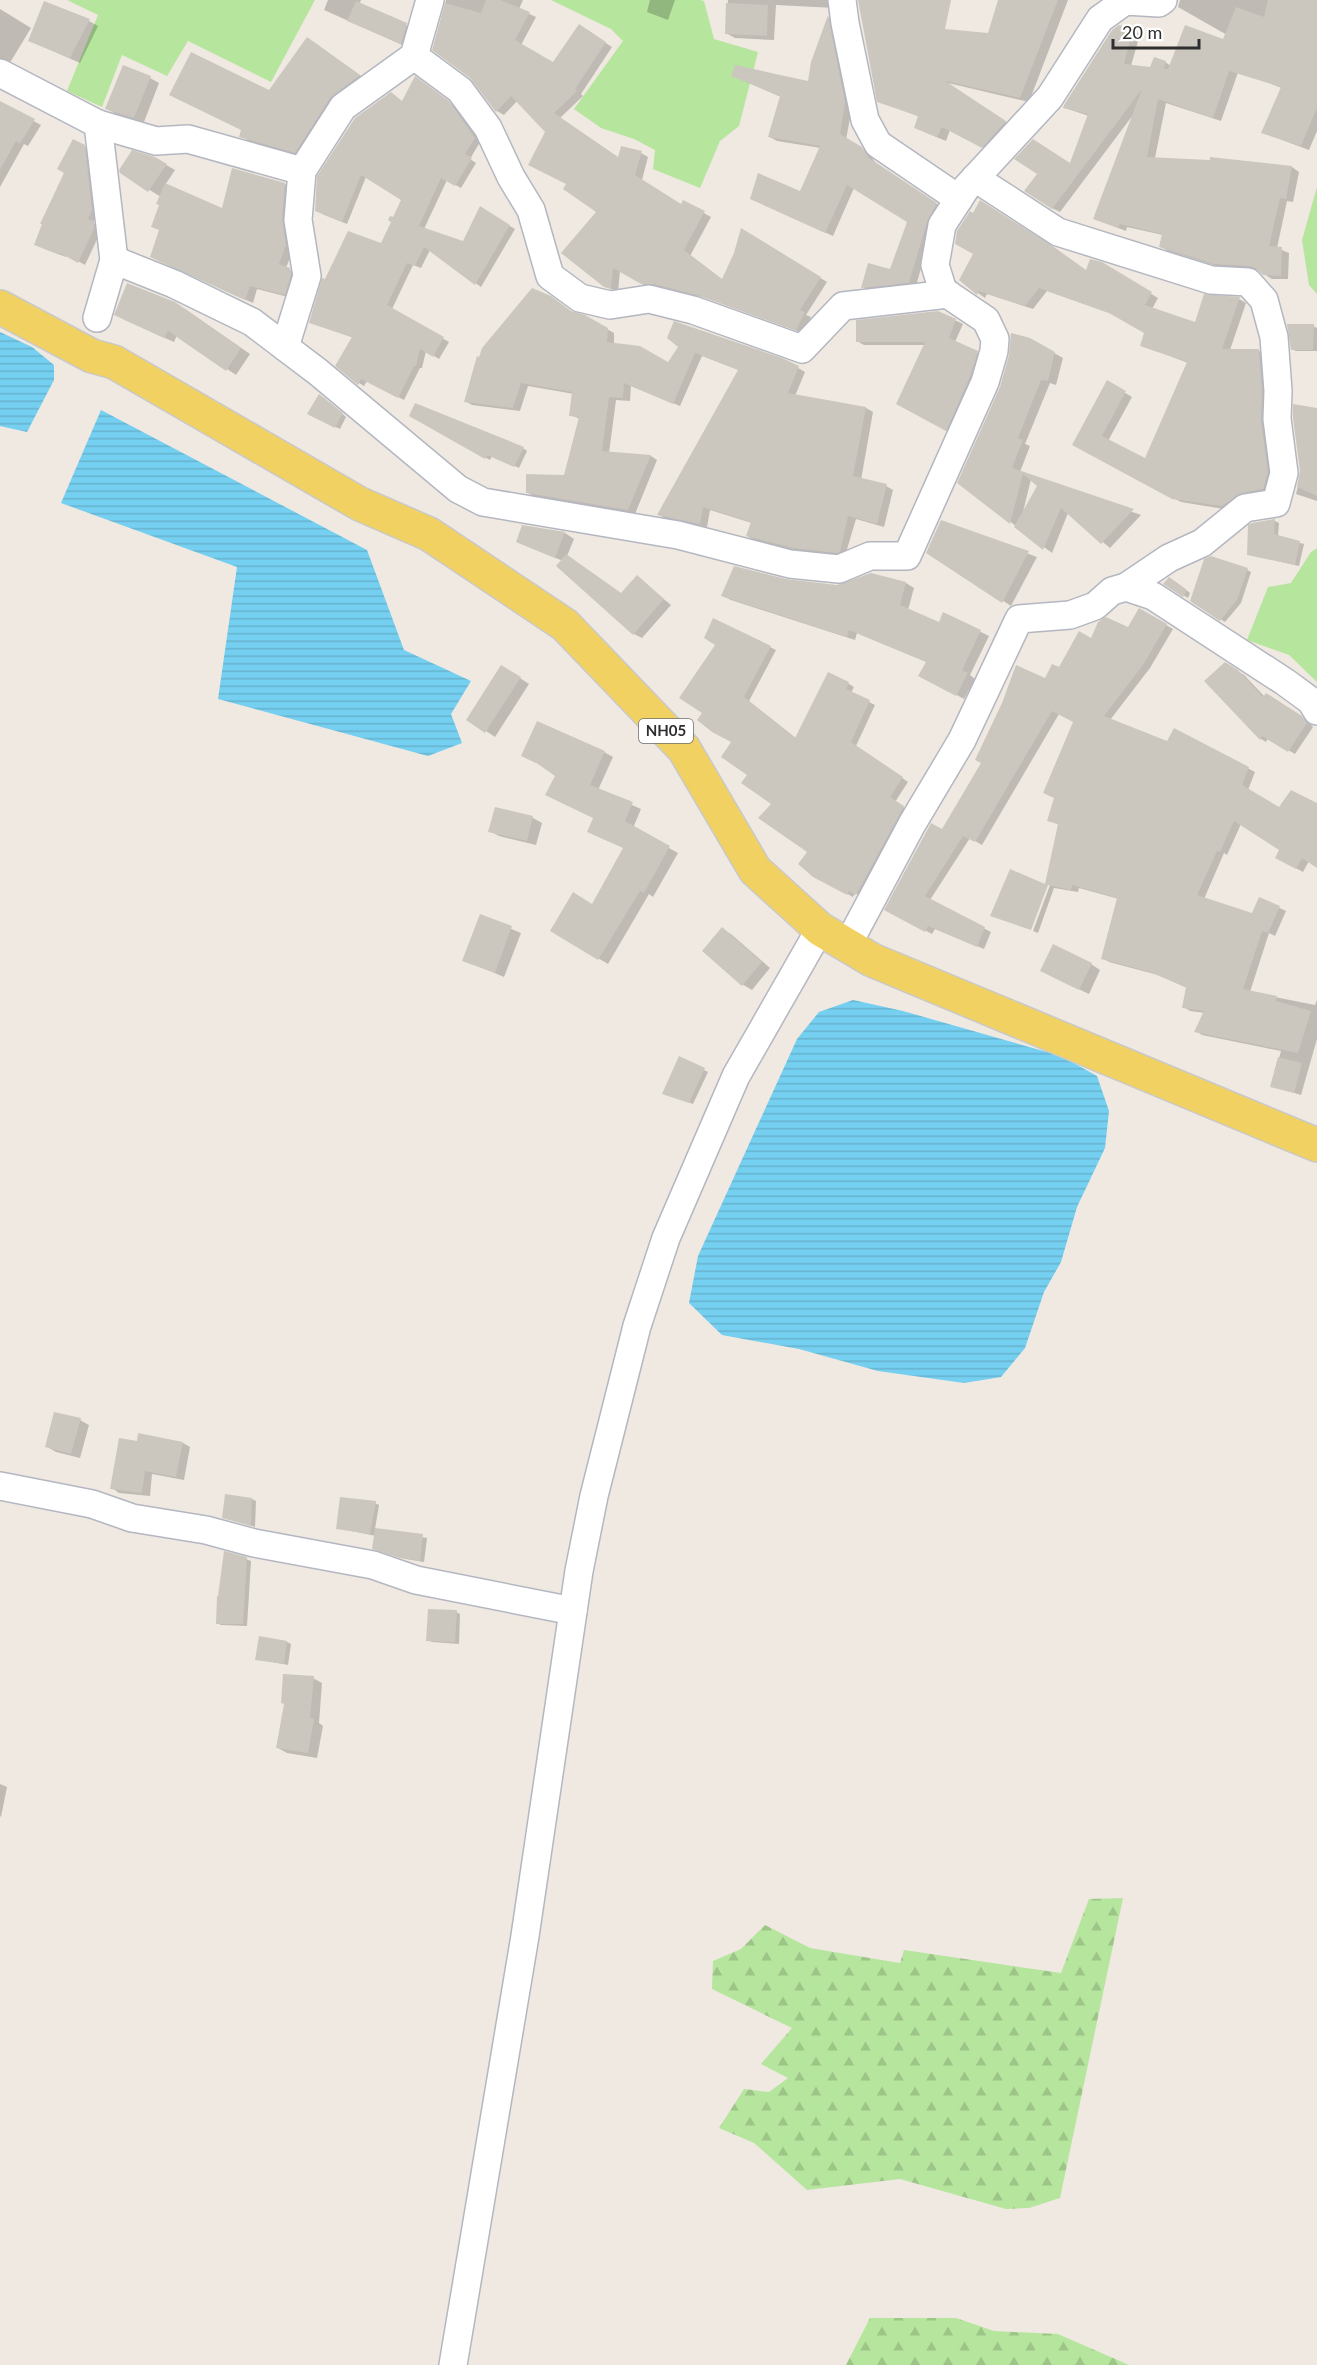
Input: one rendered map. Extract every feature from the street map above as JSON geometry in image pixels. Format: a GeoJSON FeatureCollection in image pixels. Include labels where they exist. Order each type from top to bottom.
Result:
{"type":"FeatureCollection","features":[{"type":"Feature","properties":{"kind":"main road","name":"NH05"},"geometry":{"type":"LineString","coordinates":[[0,307],[92,356],[114,362],[360,504],[429,534],[565,625],[684,749],[755,870],[820,929],[872,960],[1317,1145]]}},
{"type":"Feature","properties":{"kind":"street"},"geometry":{"type":"LineString","coordinates":[[285,347],[307,276],[298,220],[302,171],[343,107],[414,56],[430,0]]}},
{"type":"Feature","properties":{"kind":"street"},"geometry":{"type":"LineString","coordinates":[[842,0],[844,23],[865,120],[878,144],[1058,232],[1211,280],[1248,282],[1264,300],[1274,337],[1278,391],[1277,418],[1284,473],[1276,503],[1245,508],[1202,543],[1169,558],[1126,587],[1112,591],[1095,606],[1070,615],[1019,619],[962,740],[912,824],[847,945]]}},
{"type":"Feature","properties":{"kind":"street"},"geometry":{"type":"LineString","coordinates":[[114,260],[174,284],[252,322],[458,489],[483,502],[678,535],[790,564],[839,569],[870,556],[907,556],[985,382],[994,351],[995,339],[986,320],[943,291],[935,265],[942,225],[967,189],[1050,97],[1100,19],[1124,0],[1159,3],[1163,0]]}},
{"type":"Feature","properties":{"kind":"street"},"geometry":{"type":"LineString","coordinates":[[414,56],[460,90],[488,128],[511,177],[531,210],[550,276],[580,298],[610,305],[649,299],[693,310],[802,350],[843,306],[948,294]]}},
{"type":"Feature","properties":{"kind":"street"},"geometry":{"type":"LineString","coordinates":[[0,73],[98,124],[156,141],[188,139],[302,171]]}},
{"type":"Feature","properties":{"kind":"street"},"geometry":{"type":"LineString","coordinates":[[98,124],[114,260],[98,318]]}},
{"type":"Feature","properties":{"kind":"street"},"geometry":{"type":"LineString","coordinates":[[1126,587],[1154,596],[1285,682],[1311,701],[1317,711]]}},
{"type":"Feature","properties":{"kind":"street"},"geometry":{"type":"LineString","coordinates":[[453,2365],[525,1936],[579,1571],[594,1496],[637,1326],[666,1238],[736,1076],[820,929]]}},
{"type":"Feature","properties":{"kind":"street"},"geometry":{"type":"LineString","coordinates":[[0,1485],[92,1504],[132,1518],[206,1530],[254,1543],[373,1565],[416,1580],[573,1611]]}},
{"type":"Feature","properties":{"kind":"green space"},"geometry":{"type":"Polygon","coordinates":[[[67,0],[315,0],[271,82],[188,41],[167,76],[122,55],[102,107],[67,91],[98,15],[67,0]]]}},
{"type":"Feature","properties":{"kind":"green space"},"geometry":{"type":"Polygon","coordinates":[[[551,0],[704,1],[714,39],[758,52],[739,126],[720,141],[700,188],[653,169],[655,150],[634,139],[601,128],[574,109],[623,41],[611,29],[551,0]]]}},
{"type":"Feature","properties":{"kind":"green space"},"geometry":{"type":"Polygon","coordinates":[[[1317,187],[1317,294],[1309,285],[1302,240],[1317,187]]]}},
{"type":"Feature","properties":{"kind":"green space"},"geometry":{"type":"Polygon","coordinates":[[[1317,548],[1317,682],[1289,655],[1247,640],[1268,587],[1291,583],[1311,552],[1317,548]]]}},
{"type":"Feature","properties":{"kind":"green space"},"geometry":{"type":"Polygon","coordinates":[[[1123,1898],[1060,2198],[1029,2208],[1006,2209],[900,2179],[807,2190],[754,2143],[719,2128],[744,2089],[769,2092],[788,2078],[761,2064],[792,2028],[712,1989],[713,1961],[741,1949],[765,1925],[810,1948],[900,1963],[904,1950],[1061,1973],[1089,1899],[1123,1898]]]}},
{"type":"Feature","properties":{"kind":"green space"},"geometry":{"type":"Polygon","coordinates":[[[870,2318],[956,2318],[994,2331],[1058,2334],[1129,2365],[846,2365],[870,2318]]]}},
{"type":"Feature","properties":{"kind":"water"},"geometry":{"type":"Polygon","coordinates":[[[0,332],[32,347],[54,365],[54,380],[27,432],[0,426],[0,332]]]}},
{"type":"Feature","properties":{"kind":"water"},"geometry":{"type":"Polygon","coordinates":[[[101,410],[367,550],[404,650],[471,681],[451,714],[462,743],[428,756],[218,699],[237,567],[61,503],[101,410]]]}},
{"type":"Feature","properties":{"kind":"water"},"geometry":{"type":"Polygon","coordinates":[[[853,1000],[903,1011],[1061,1056],[1097,1076],[1109,1111],[1105,1148],[1077,1207],[1061,1262],[1044,1292],[1025,1348],[1001,1377],[964,1383],[878,1371],[799,1349],[722,1335],[689,1303],[698,1256],[797,1039],[819,1012],[853,1000]]]}},
{"type":"Feature","properties":{"kind":"building"},"geometry":{"type":"Polygon","coordinates":[[[486,0],[500,0],[530,12],[515,40],[553,62],[579,24],[606,42],[575,89],[577,91],[554,113],[618,157],[621,146],[642,151],[635,175],[681,204],[683,200],[705,211],[684,250],[722,279],[734,253],[741,228],[821,277],[800,310],[805,312],[796,330],[697,295],[653,284],[641,284],[613,268],[611,289],[604,287],[561,253],[596,212],[563,189],[566,184],[528,165],[545,132],[511,96],[496,112],[470,78],[432,50],[445,3],[481,13],[486,0]]]}},
{"type":"Feature","properties":{"kind":"building"},"geometry":{"type":"Polygon","coordinates":[[[858,0],[951,0],[945,29],[988,33],[998,0],[1058,0],[1020,98],[945,81],[1006,121],[982,148],[942,127],[937,137],[914,128],[918,116],[877,102],[858,0]]]}},
{"type":"Feature","properties":{"kind":"building"},"geometry":{"type":"Polygon","coordinates":[[[1268,0],[1317,0],[1317,108],[1301,146],[1261,133],[1281,87],[1229,71],[1213,118],[1158,99],[1147,157],[1210,160],[1210,157],[1292,166],[1286,199],[1280,198],[1269,246],[1282,247],[1281,276],[1263,275],[1249,266],[1214,264],[1159,247],[1162,234],[1120,224],[1118,228],[1093,219],[1142,89],[1052,209],[1024,191],[1037,174],[1014,159],[1033,139],[1070,163],[1088,114],[1063,108],[1112,30],[1119,25],[1133,28],[1124,64],[1150,67],[1154,57],[1166,61],[1164,69],[1168,69],[1185,25],[1223,39],[1236,7],[1264,17],[1268,0]]]}},
{"type":"Feature","properties":{"kind":"building"},"geometry":{"type":"Polygon","coordinates":[[[44,1],[90,19],[70,58],[28,41],[44,1]]]}},
{"type":"Feature","properties":{"kind":"building"},"geometry":{"type":"Polygon","coordinates":[[[356,1],[407,23],[401,44],[347,21],[356,1]]]}},
{"type":"Feature","properties":{"kind":"building"},"geometry":{"type":"Polygon","coordinates":[[[726,3],[768,5],[767,36],[725,34],[726,3]]]}},
{"type":"Feature","properties":{"kind":"building"},"geometry":{"type":"Polygon","coordinates":[[[828,15],[845,102],[840,134],[862,147],[869,158],[937,203],[927,222],[909,283],[861,288],[868,263],[890,269],[907,222],[847,185],[825,233],[750,199],[758,173],[800,191],[820,146],[768,137],[780,96],[731,76],[735,65],[808,81],[811,62],[828,15]]]}},
{"type":"Feature","properties":{"kind":"building"},"geometry":{"type":"Polygon","coordinates":[[[307,37],[360,75],[330,98],[295,153],[239,137],[241,130],[169,95],[191,52],[269,90],[307,37]]]}},
{"type":"Feature","properties":{"kind":"building"},"geometry":{"type":"Polygon","coordinates":[[[123,65],[151,76],[134,118],[105,109],[123,65]]]}},
{"type":"Feature","properties":{"kind":"building"},"geometry":{"type":"Polygon","coordinates":[[[415,76],[449,101],[475,138],[465,154],[472,158],[455,186],[441,178],[419,226],[463,241],[480,206],[510,225],[475,285],[424,247],[415,266],[407,263],[387,305],[444,337],[433,357],[420,349],[416,366],[398,398],[361,379],[358,385],[335,366],[352,337],[309,323],[322,278],[325,279],[348,231],[381,243],[391,222],[388,220],[390,216],[393,217],[401,200],[361,175],[342,222],[315,211],[317,176],[355,118],[391,92],[402,101],[415,76]]]}},
{"type":"Feature","properties":{"kind":"building"},"geometry":{"type":"Polygon","coordinates":[[[0,101],[35,119],[20,144],[16,141],[0,170],[0,101]]]}},
{"type":"Feature","properties":{"kind":"building"},"geometry":{"type":"Polygon","coordinates":[[[73,139],[85,145],[92,210],[88,219],[94,221],[94,229],[78,263],[60,253],[60,255],[34,245],[42,224],[40,224],[64,173],[57,169],[73,139]]]}},
{"type":"Feature","properties":{"kind":"building"},"geometry":{"type":"Polygon","coordinates":[[[132,150],[155,157],[167,164],[148,192],[120,173],[119,170],[132,150]]]}},
{"type":"Feature","properties":{"kind":"building"},"geometry":{"type":"Polygon","coordinates":[[[232,168],[285,183],[282,219],[286,245],[279,264],[290,268],[291,275],[285,295],[250,286],[245,300],[150,257],[159,230],[151,227],[159,205],[156,204],[165,183],[222,208],[232,168]]]}},
{"type":"Feature","properties":{"kind":"building"},"geometry":{"type":"Polygon","coordinates":[[[980,200],[1086,270],[1090,259],[1102,262],[1152,292],[1145,305],[1195,322],[1204,294],[1240,297],[1222,349],[1259,349],[1262,391],[1261,421],[1268,472],[1263,489],[1242,493],[1222,506],[1172,499],[1072,445],[1107,380],[1126,391],[1102,436],[1145,458],[1187,362],[1140,346],[1144,333],[1109,313],[1039,288],[1025,306],[979,291],[977,295],[959,280],[973,254],[955,244],[957,231],[970,211],[973,213],[980,200]]]}},
{"type":"Feature","properties":{"kind":"building"},"geometry":{"type":"Polygon","coordinates":[[[127,283],[175,302],[241,348],[226,371],[168,331],[164,338],[114,315],[127,283]]]}},
{"type":"Feature","properties":{"kind":"building"},"geometry":{"type":"Polygon","coordinates":[[[532,288],[551,296],[571,311],[585,315],[608,328],[607,342],[640,346],[668,362],[678,347],[667,338],[674,321],[799,366],[788,393],[866,407],[853,476],[887,484],[877,524],[848,516],[840,552],[837,553],[793,548],[746,536],[751,522],[703,507],[700,524],[657,515],[738,370],[695,353],[673,404],[624,383],[623,398],[609,397],[602,451],[651,455],[628,510],[526,493],[526,474],[564,475],[579,417],[569,416],[572,392],[521,383],[513,408],[464,402],[477,356],[479,357],[482,348],[532,288]]]}},
{"type":"Feature","properties":{"kind":"building"},"geometry":{"type":"Polygon","coordinates":[[[938,311],[956,319],[949,338],[978,351],[970,377],[946,431],[896,404],[925,342],[856,342],[856,320],[938,311]]]}},
{"type":"Feature","properties":{"kind":"building"},"geometry":{"type":"Polygon","coordinates":[[[1287,324],[1314,324],[1313,350],[1291,350],[1287,324]]]}},
{"type":"Feature","properties":{"kind":"building"},"geometry":{"type":"Polygon","coordinates":[[[1011,333],[1030,338],[1055,352],[1048,381],[1041,380],[1018,438],[1023,440],[1012,468],[1134,509],[1101,544],[1061,508],[1043,550],[1014,527],[1037,486],[1023,474],[1010,524],[957,483],[1000,387],[1009,355],[1011,333]]]}},
{"type":"Feature","properties":{"kind":"building"},"geometry":{"type":"Polygon","coordinates":[[[319,394],[343,413],[335,428],[307,414],[319,394]]]}},
{"type":"Feature","properties":{"kind":"building"},"geometry":{"type":"Polygon","coordinates":[[[415,403],[524,447],[514,467],[487,455],[485,459],[409,416],[415,403]]]}},
{"type":"Feature","properties":{"kind":"building"},"geometry":{"type":"Polygon","coordinates":[[[1293,404],[1317,408],[1317,496],[1297,487],[1300,471],[1293,404]]]}},
{"type":"Feature","properties":{"kind":"building"},"geometry":{"type":"Polygon","coordinates":[[[1275,519],[1274,534],[1300,541],[1295,565],[1247,555],[1248,525],[1275,519]]]}},
{"type":"Feature","properties":{"kind":"building"},"geometry":{"type":"Polygon","coordinates":[[[941,520],[1029,551],[1002,603],[926,553],[941,520]]]}},
{"type":"Feature","properties":{"kind":"building"},"geometry":{"type":"Polygon","coordinates":[[[522,525],[565,532],[555,558],[516,542],[522,525]]]}},
{"type":"Feature","properties":{"kind":"building"},"geometry":{"type":"Polygon","coordinates":[[[566,554],[621,593],[637,575],[664,599],[633,635],[556,566],[566,554]]]}},
{"type":"Feature","properties":{"kind":"building"},"geometry":{"type":"Polygon","coordinates":[[[1211,556],[1248,568],[1237,600],[1220,621],[1190,601],[1204,559],[1211,556]]]}},
{"type":"Feature","properties":{"kind":"building"},"geometry":{"type":"Polygon","coordinates":[[[734,566],[786,579],[837,585],[871,573],[906,582],[900,605],[939,622],[943,612],[981,630],[962,670],[968,673],[956,696],[918,676],[926,662],[849,630],[847,637],[721,596],[734,566]]]}},
{"type":"Feature","properties":{"kind":"building"},"geometry":{"type":"Polygon","coordinates":[[[1169,577],[1187,590],[1183,597],[1163,584],[1169,577]]]}},
{"type":"Feature","properties":{"kind":"building"},"geometry":{"type":"Polygon","coordinates":[[[1139,608],[1167,624],[1143,665],[1104,716],[1167,741],[1174,728],[1249,767],[1242,785],[1279,807],[1291,790],[1317,803],[1317,868],[1302,858],[1296,869],[1275,858],[1279,850],[1234,821],[1197,895],[1252,913],[1259,897],[1280,906],[1268,933],[1262,931],[1243,989],[1277,996],[1276,1001],[1311,1011],[1298,1053],[1194,1032],[1204,1011],[1182,1008],[1186,987],[1150,972],[1101,959],[1117,898],[1072,885],[1071,890],[1048,885],[1031,930],[990,916],[1010,869],[1045,884],[1058,824],[1047,821],[1054,798],[1043,793],[1073,722],[1052,711],[975,842],[963,836],[925,896],[985,927],[977,947],[928,926],[925,932],[884,910],[931,823],[942,829],[981,763],[975,760],[1002,703],[1016,665],[1045,678],[1052,664],[1059,667],[1079,631],[1091,638],[1098,622],[1106,617],[1128,627],[1139,608]]]}},
{"type":"Feature","properties":{"kind":"building"},"geometry":{"type":"Polygon","coordinates":[[[713,618],[771,646],[744,697],[795,738],[828,672],[849,682],[846,689],[870,700],[851,742],[903,777],[890,797],[904,806],[856,895],[849,891],[847,895],[813,877],[798,864],[807,852],[758,818],[771,804],[741,783],[747,775],[721,757],[731,742],[712,732],[697,720],[702,713],[679,698],[715,645],[704,638],[713,618]]]}},
{"type":"Feature","properties":{"kind":"building"},"geometry":{"type":"Polygon","coordinates":[[[1225,662],[1238,670],[1263,697],[1266,693],[1302,716],[1307,723],[1288,752],[1262,736],[1260,740],[1204,681],[1225,662]]]}},
{"type":"Feature","properties":{"kind":"building"},"geometry":{"type":"Polygon","coordinates":[[[501,665],[521,677],[485,733],[466,720],[501,665]]]}},
{"type":"Feature","properties":{"kind":"building"},"geometry":{"type":"Polygon","coordinates":[[[537,721],[605,751],[590,785],[633,802],[625,821],[670,846],[644,893],[640,891],[598,960],[550,931],[573,892],[592,904],[623,848],[587,832],[593,818],[545,795],[555,776],[521,756],[537,721]]]}},
{"type":"Feature","properties":{"kind":"building"},"geometry":{"type":"Polygon","coordinates":[[[495,807],[533,816],[527,841],[488,832],[495,807]]]}},
{"type":"Feature","properties":{"kind":"building"},"geometry":{"type":"Polygon","coordinates":[[[480,914],[512,926],[495,973],[462,961],[480,914]]]}},
{"type":"Feature","properties":{"kind":"building"},"geometry":{"type":"Polygon","coordinates":[[[722,927],[762,962],[742,986],[702,951],[722,927]]]}},
{"type":"Feature","properties":{"kind":"building"},"geometry":{"type":"Polygon","coordinates":[[[1053,944],[1092,963],[1079,990],[1040,971],[1053,944]]]}},
{"type":"Feature","properties":{"kind":"building"},"geometry":{"type":"Polygon","coordinates":[[[679,1056],[705,1068],[689,1103],[662,1094],[679,1056]]]}},
{"type":"Feature","properties":{"kind":"building"},"geometry":{"type":"Polygon","coordinates":[[[1278,1057],[1302,1063],[1294,1093],[1270,1087],[1278,1057]]]}},
{"type":"Feature","properties":{"kind":"building"},"geometry":{"type":"Polygon","coordinates":[[[54,1412],[81,1418],[71,1454],[45,1447],[54,1412]]]}},
{"type":"Feature","properties":{"kind":"building"},"geometry":{"type":"Polygon","coordinates":[[[138,1433],[183,1442],[176,1477],[145,1471],[142,1493],[110,1489],[119,1438],[137,1441],[138,1433]]]}},
{"type":"Feature","properties":{"kind":"building"},"geometry":{"type":"Polygon","coordinates":[[[225,1494],[252,1498],[251,1526],[222,1518],[225,1494]]]}},
{"type":"Feature","properties":{"kind":"building"},"geometry":{"type":"Polygon","coordinates":[[[340,1497],[376,1501],[370,1534],[336,1529],[340,1497]]]}},
{"type":"Feature","properties":{"kind":"building"},"geometry":{"type":"Polygon","coordinates":[[[375,1528],[423,1534],[420,1561],[400,1558],[372,1549],[375,1528]]]}},
{"type":"Feature","properties":{"kind":"building"},"geometry":{"type":"Polygon","coordinates":[[[224,1551],[247,1557],[243,1624],[216,1624],[217,1596],[224,1551]]]}},
{"type":"Feature","properties":{"kind":"building"},"geometry":{"type":"Polygon","coordinates":[[[428,1609],[457,1610],[455,1642],[426,1641],[428,1609]]]}},
{"type":"Feature","properties":{"kind":"building"},"geometry":{"type":"Polygon","coordinates":[[[259,1636],[287,1641],[284,1664],[255,1660],[259,1636]]]}},
{"type":"Feature","properties":{"kind":"building"},"geometry":{"type":"Polygon","coordinates":[[[283,1674],[314,1676],[310,1718],[314,1719],[308,1753],[276,1748],[284,1704],[281,1703],[283,1674]]]}}]}
